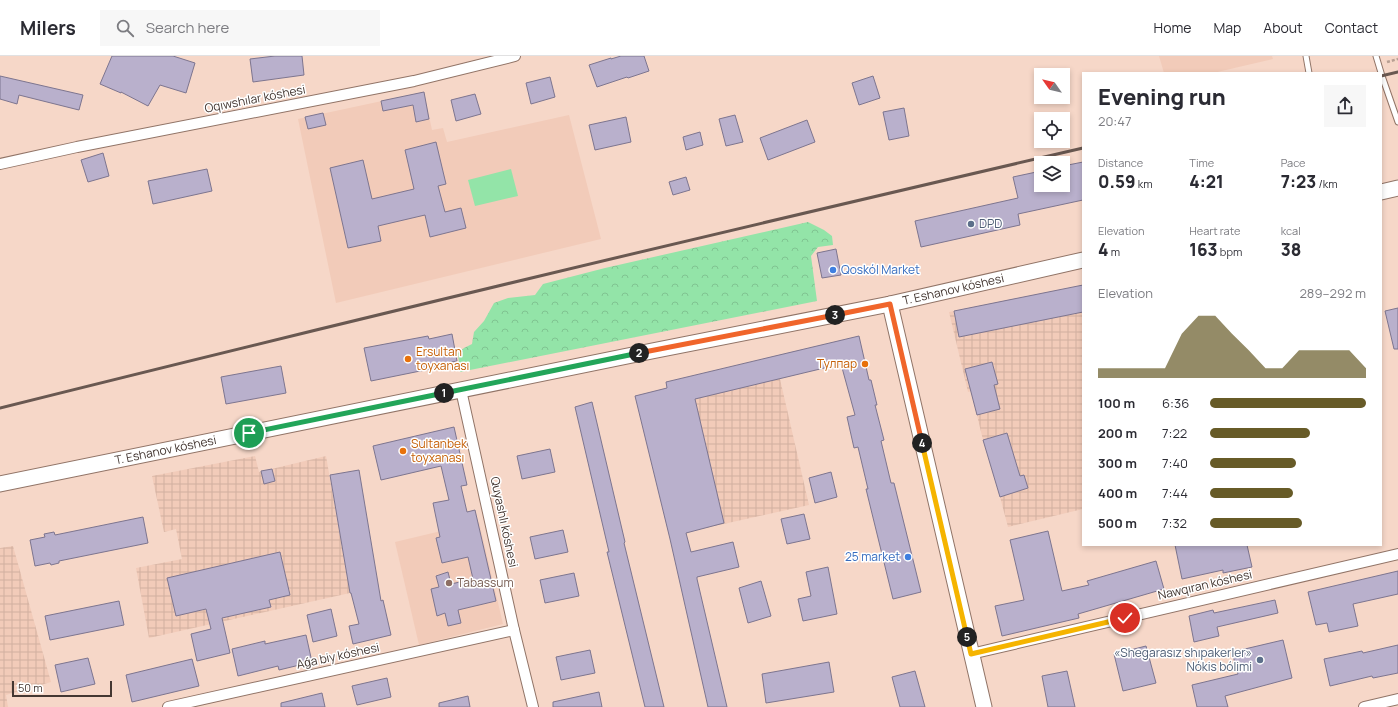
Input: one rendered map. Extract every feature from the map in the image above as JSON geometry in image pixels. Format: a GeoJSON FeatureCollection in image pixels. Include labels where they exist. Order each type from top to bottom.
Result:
{"type":"FeatureCollection","features":[{"type":"Feature","properties":{"kind":"main road"},"geometry":{"type":"LineString","coordinates":[[1382,192],[1398,188]]}},
{"type":"Feature","properties":{"kind":"main road","name":"T. Eshanov kóshesi"},"geometry":{"type":"LineString","coordinates":[[0,484],[890,304],[1082,260]]}},
{"type":"Feature","properties":{"kind":"main road"},"geometry":{"type":"LineString","coordinates":[[890,304],[984,707]]}},
{"type":"Feature","properties":{"kind":"street","name":"Oqıwshılar kóshesi"},"geometry":{"type":"LineString","coordinates":[[0,164],[77,147],[414,81],[515,56]]}},
{"type":"Feature","properties":{"kind":"street","name":"Quyashlı kóshesi"},"geometry":{"type":"LineString","coordinates":[[461,390],[514,630],[533,707]]}},
{"type":"Feature","properties":{"kind":"street","name":"Nawqıran kóshesi"},"geometry":{"type":"LineString","coordinates":[[971,654],[1398,554]]}},
{"type":"Feature","properties":{"kind":"street","name":"Aǵa biy kóshesi"},"geometry":{"type":"LineString","coordinates":[[168,707],[514,630]]}},
{"type":"Feature","properties":{"kind":"street"},"geometry":{"type":"LineString","coordinates":[[1364,707],[1398,699]]}},
{"type":"Feature","properties":{"kind":"lane"},"geometry":{"type":"LineString","coordinates":[[1306,56],[1309,72]]}},
{"type":"Feature","properties":{"kind":"lane"},"geometry":{"type":"LineString","coordinates":[[1376,56],[1381,72]]}},
{"type":"Feature","properties":{"kind":"lane"},"geometry":{"type":"LineString","coordinates":[[1382,76],[1398,122]]}},
{"type":"Feature","properties":{"kind":"shaded area"},"geometry":{"type":"Polygon","coordinates":[[[1159,56],[1272,56],[1273,59],[1217,72],[1164,72],[1159,56]]]}},
{"type":"Feature","properties":{"kind":"shaded area"},"geometry":{"type":"Polygon","coordinates":[[[424,92],[432,130],[443,128],[447,142],[569,115],[601,239],[336,303],[298,119],[424,92]]]}},
{"type":"Feature","properties":{"kind":"shaded area"},"geometry":{"type":"Polygon","coordinates":[[[1082,285],[1082,509],[1008,527],[1000,497],[1028,488],[1024,475],[1020,476],[1007,433],[983,440],[971,391],[968,392],[949,312],[1082,285]]]}},
{"type":"Feature","properties":{"kind":"shaded area"},"geometry":{"type":"Polygon","coordinates":[[[780,379],[809,505],[701,529],[666,382],[780,379]]]}},
{"type":"Feature","properties":{"kind":"shaded area"},"geometry":{"type":"Polygon","coordinates":[[[255,456],[259,472],[326,456],[350,593],[149,638],[136,568],[182,559],[176,529],[164,532],[152,476],[255,456]]]}},
{"type":"Feature","properties":{"kind":"shaded area","name":"Tabassum"},"geometry":{"type":"Polygon","coordinates":[[[479,522],[503,624],[419,645],[395,542],[479,522]]]}},
{"type":"Feature","properties":{"kind":"shaded area"},"geometry":{"type":"Polygon","coordinates":[[[13,546],[51,682],[6,695],[8,707],[0,707],[0,548],[13,546]]]}},
{"type":"Feature","properties":{"kind":"green space"},"geometry":{"type":"Polygon","coordinates":[[[511,169],[518,196],[475,206],[468,180],[511,169]]]}},
{"type":"Feature","properties":{"kind":"green space"},"geometry":{"type":"Polygon","coordinates":[[[808,222],[832,236],[833,245],[818,247],[811,256],[817,301],[460,372],[458,353],[472,344],[474,332],[484,321],[494,303],[508,298],[535,295],[543,284],[605,268],[808,222]]]}},
{"type":"Feature","properties":{"kind":"building"},"geometry":{"type":"Polygon","coordinates":[[[112,56],[173,56],[195,63],[186,93],[160,85],[148,106],[121,92],[100,84],[112,56]]]}},
{"type":"Feature","properties":{"kind":"building"},"geometry":{"type":"Polygon","coordinates":[[[275,56],[302,56],[304,75],[253,82],[250,59],[275,56]]]}},
{"type":"Feature","properties":{"kind":"building"},"geometry":{"type":"Polygon","coordinates":[[[621,56],[644,56],[649,71],[597,87],[589,65],[621,56]]]}},
{"type":"Feature","properties":{"kind":"building"},"geometry":{"type":"Polygon","coordinates":[[[0,76],[83,95],[79,110],[19,95],[17,104],[0,99],[0,76]]]}},
{"type":"Feature","properties":{"kind":"building"},"geometry":{"type":"Polygon","coordinates":[[[873,76],[880,98],[859,105],[852,83],[873,76]]]}},
{"type":"Feature","properties":{"kind":"building"},"geometry":{"type":"Polygon","coordinates":[[[550,77],[555,97],[531,104],[526,83],[550,77]]]}},
{"type":"Feature","properties":{"kind":"building"},"geometry":{"type":"Polygon","coordinates":[[[424,92],[429,119],[416,122],[413,105],[383,111],[381,101],[424,92]]]}},
{"type":"Feature","properties":{"kind":"building"},"geometry":{"type":"Polygon","coordinates":[[[475,94],[481,114],[456,121],[451,100],[475,94]]]}},
{"type":"Feature","properties":{"kind":"building"},"geometry":{"type":"Polygon","coordinates":[[[904,108],[909,136],[889,140],[883,112],[904,108]]]}},
{"type":"Feature","properties":{"kind":"building"},"geometry":{"type":"Polygon","coordinates":[[[323,113],[326,125],[308,129],[305,117],[323,113]]]}},
{"type":"Feature","properties":{"kind":"building"},"geometry":{"type":"Polygon","coordinates":[[[735,115],[743,142],[726,146],[719,119],[735,115]]]}},
{"type":"Feature","properties":{"kind":"building"},"geometry":{"type":"Polygon","coordinates":[[[626,117],[631,142],[595,150],[589,125],[626,117]]]}},
{"type":"Feature","properties":{"kind":"building"},"geometry":{"type":"Polygon","coordinates":[[[807,120],[815,142],[768,160],[760,138],[807,120]]]}},
{"type":"Feature","properties":{"kind":"building"},"geometry":{"type":"Polygon","coordinates":[[[700,132],[703,145],[686,150],[683,137],[700,132]]]}},
{"type":"Feature","properties":{"kind":"building"},"geometry":{"type":"Polygon","coordinates":[[[436,142],[446,184],[438,186],[445,212],[461,208],[466,228],[430,237],[425,215],[378,226],[381,241],[348,248],[330,168],[363,160],[372,199],[414,189],[405,150],[436,142]]]}},
{"type":"Feature","properties":{"kind":"building"},"geometry":{"type":"Polygon","coordinates":[[[103,153],[109,176],[88,182],[81,160],[103,153]]]}},
{"type":"Feature","properties":{"kind":"building"},"geometry":{"type":"Polygon","coordinates":[[[1082,162],[1082,200],[1018,214],[1020,225],[921,247],[915,221],[1018,198],[1013,177],[1034,172],[1034,192],[1070,192],[1070,165],[1082,162]]]}},
{"type":"Feature","properties":{"kind":"building"},"geometry":{"type":"Polygon","coordinates":[[[207,169],[212,191],[153,204],[148,181],[207,169]]]}},
{"type":"Feature","properties":{"kind":"building"},"geometry":{"type":"Polygon","coordinates":[[[686,177],[690,190],[673,195],[669,182],[686,177]]]}},
{"type":"Feature","properties":{"kind":"building"},"geometry":{"type":"Polygon","coordinates":[[[836,249],[841,275],[822,278],[817,253],[836,249]]]}},
{"type":"Feature","properties":{"kind":"building"},"geometry":{"type":"Polygon","coordinates":[[[1082,285],[1082,312],[959,337],[954,311],[1082,285]]]}},
{"type":"Feature","properties":{"kind":"building"},"geometry":{"type":"Polygon","coordinates":[[[1398,308],[1398,349],[1394,349],[1385,311],[1398,308]]]}},
{"type":"Feature","properties":{"kind":"building"},"geometry":{"type":"Polygon","coordinates":[[[452,334],[457,361],[434,365],[435,368],[371,381],[364,348],[428,336],[429,339],[452,334]]]}},
{"type":"Feature","properties":{"kind":"building"},"geometry":{"type":"Polygon","coordinates":[[[859,336],[869,380],[871,380],[877,405],[875,405],[884,440],[881,441],[891,483],[894,483],[921,592],[893,599],[866,489],[868,489],[858,447],[854,448],[847,417],[855,415],[841,364],[695,399],[724,523],[686,533],[691,552],[733,542],[739,567],[697,577],[727,707],[708,707],[670,539],[635,396],[667,388],[666,382],[859,336]]]}},
{"type":"Feature","properties":{"kind":"building"},"geometry":{"type":"Polygon","coordinates":[[[992,362],[998,384],[994,385],[1000,409],[977,415],[965,369],[992,362]]]}},
{"type":"Feature","properties":{"kind":"building"},"geometry":{"type":"Polygon","coordinates":[[[281,366],[286,393],[226,404],[221,377],[281,366]]]}},
{"type":"Feature","properties":{"kind":"building"},"geometry":{"type":"Polygon","coordinates":[[[592,402],[624,543],[664,707],[645,707],[607,552],[609,552],[575,407],[592,402]]]}},
{"type":"Feature","properties":{"kind":"building"},"geometry":{"type":"Polygon","coordinates":[[[454,427],[467,485],[461,486],[467,512],[475,510],[496,601],[458,610],[461,623],[448,626],[445,613],[437,616],[431,589],[439,587],[436,576],[448,572],[451,584],[473,579],[468,557],[442,563],[436,538],[440,537],[433,503],[449,500],[441,466],[381,480],[373,446],[454,427]]]}},
{"type":"Feature","properties":{"kind":"building"},"geometry":{"type":"Polygon","coordinates":[[[1007,433],[1020,476],[1024,475],[1028,488],[1000,497],[983,440],[1007,433]]]}},
{"type":"Feature","properties":{"kind":"building"},"geometry":{"type":"Polygon","coordinates":[[[550,449],[555,472],[522,479],[517,456],[550,449]]]}},
{"type":"Feature","properties":{"kind":"building"},"geometry":{"type":"Polygon","coordinates":[[[272,469],[275,481],[264,484],[261,471],[272,469]]]}},
{"type":"Feature","properties":{"kind":"building"},"geometry":{"type":"Polygon","coordinates":[[[359,470],[381,601],[383,600],[391,635],[353,644],[349,626],[359,624],[350,593],[330,475],[359,470]]]}},
{"type":"Feature","properties":{"kind":"building"},"geometry":{"type":"Polygon","coordinates":[[[831,472],[837,497],[815,503],[809,478],[831,472]]]}},
{"type":"Feature","properties":{"kind":"building"},"geometry":{"type":"Polygon","coordinates":[[[804,514],[810,539],[787,544],[781,519],[804,514]]]}},
{"type":"Feature","properties":{"kind":"building"},"geometry":{"type":"Polygon","coordinates":[[[143,517],[148,543],[59,561],[59,563],[51,565],[50,563],[35,566],[30,540],[45,537],[44,534],[54,532],[55,535],[143,517]]]}},
{"type":"Feature","properties":{"kind":"building"},"geometry":{"type":"Polygon","coordinates":[[[563,530],[568,552],[535,559],[530,537],[563,530]]]}},
{"type":"Feature","properties":{"kind":"building"},"geometry":{"type":"Polygon","coordinates":[[[1048,531],[1062,591],[1089,585],[1087,581],[1156,561],[1164,589],[1078,614],[1079,618],[1002,636],[995,606],[1024,600],[1010,540],[1048,531]]]}},
{"type":"Feature","properties":{"kind":"building"},"geometry":{"type":"Polygon","coordinates":[[[1175,546],[1247,546],[1252,567],[1223,573],[1223,570],[1182,579],[1175,546]]]}},
{"type":"Feature","properties":{"kind":"building"},"geometry":{"type":"Polygon","coordinates":[[[280,552],[290,595],[269,600],[271,607],[222,618],[230,653],[197,661],[191,634],[211,629],[206,609],[176,616],[167,578],[280,552]]]}},
{"type":"Feature","properties":{"kind":"building"},"geometry":{"type":"Polygon","coordinates":[[[828,567],[837,614],[803,621],[798,599],[811,596],[806,572],[828,567]]]}},
{"type":"Feature","properties":{"kind":"building"},"geometry":{"type":"Polygon","coordinates":[[[1398,571],[1398,594],[1353,604],[1358,626],[1329,632],[1327,623],[1316,625],[1308,592],[1398,571]]]}},
{"type":"Feature","properties":{"kind":"building"},"geometry":{"type":"Polygon","coordinates":[[[574,573],[579,596],[545,603],[540,580],[574,573]]]}},
{"type":"Feature","properties":{"kind":"building"},"geometry":{"type":"Polygon","coordinates":[[[761,581],[771,616],[748,623],[739,588],[761,581]]]}},
{"type":"Feature","properties":{"kind":"building"},"geometry":{"type":"Polygon","coordinates":[[[1275,600],[1278,613],[1217,627],[1219,636],[1194,642],[1189,616],[1213,610],[1214,613],[1275,600]]]}},
{"type":"Feature","properties":{"kind":"building"},"geometry":{"type":"Polygon","coordinates":[[[119,601],[124,625],[50,640],[45,616],[119,601]]]}},
{"type":"Feature","properties":{"kind":"building"},"geometry":{"type":"Polygon","coordinates":[[[331,609],[337,636],[313,642],[307,615],[331,609]]]}},
{"type":"Feature","properties":{"kind":"building"},"geometry":{"type":"Polygon","coordinates":[[[306,635],[312,662],[279,670],[278,666],[238,676],[232,649],[265,641],[265,644],[306,635]]]}},
{"type":"Feature","properties":{"kind":"building"},"geometry":{"type":"Polygon","coordinates":[[[1283,640],[1292,678],[1225,696],[1228,707],[1197,707],[1192,685],[1238,674],[1232,652],[1283,640]]]}},
{"type":"Feature","properties":{"kind":"building"},"geometry":{"type":"Polygon","coordinates":[[[1398,645],[1398,673],[1373,678],[1372,676],[1330,686],[1324,659],[1362,651],[1363,653],[1398,645]]]}},
{"type":"Feature","properties":{"kind":"building"},"geometry":{"type":"Polygon","coordinates":[[[1146,646],[1156,683],[1123,691],[1114,654],[1146,646]]]}},
{"type":"Feature","properties":{"kind":"building"},"geometry":{"type":"Polygon","coordinates":[[[590,650],[595,673],[561,680],[556,657],[590,650]]]}},
{"type":"Feature","properties":{"kind":"building"},"geometry":{"type":"Polygon","coordinates":[[[88,658],[95,684],[61,692],[55,665],[88,658]]]}},
{"type":"Feature","properties":{"kind":"building"},"geometry":{"type":"Polygon","coordinates":[[[192,659],[199,686],[132,702],[126,675],[192,659]]]}},
{"type":"Feature","properties":{"kind":"building"},"geometry":{"type":"Polygon","coordinates":[[[829,662],[834,692],[766,703],[762,674],[829,662]]]}},
{"type":"Feature","properties":{"kind":"building"},"geometry":{"type":"Polygon","coordinates":[[[915,671],[925,707],[900,707],[892,677],[915,671]]]}},
{"type":"Feature","properties":{"kind":"building"},"geometry":{"type":"Polygon","coordinates":[[[1067,671],[1075,707],[1048,707],[1042,676],[1067,671]]]}},
{"type":"Feature","properties":{"kind":"building"},"geometry":{"type":"Polygon","coordinates":[[[387,678],[391,697],[357,705],[352,686],[387,678]]]}},
{"type":"Feature","properties":{"kind":"building"},"geometry":{"type":"Polygon","coordinates":[[[599,692],[602,707],[553,707],[553,702],[599,692]]]}},
{"type":"Feature","properties":{"kind":"building"},"geometry":{"type":"Polygon","coordinates":[[[322,693],[325,707],[281,707],[281,703],[322,693]]]}},
{"type":"Feature","properties":{"kind":"building"},"geometry":{"type":"Polygon","coordinates":[[[468,696],[470,707],[439,707],[439,703],[468,696]]]}},
{"type":"Feature","properties":{"kind":"railway"},"geometry":{"type":"LineString","coordinates":[[1382,76],[1398,72]]}},
{"type":"Feature","properties":{"kind":"railway"},"geometry":{"type":"LineString","coordinates":[[0,408],[270,341],[812,211],[1082,148]]}},
{"type":"Feature","properties":{"kind":"place","name":"DPD"},"geometry":{"type":"Point","coordinates":[971,224]}},
{"type":"Feature","properties":{"kind":"place","name":"Qoskól Market"},"geometry":{"type":"Point","coordinates":[833,270]}},
{"type":"Feature","properties":{"kind":"place","name":"Ersultan toyxanası"},"geometry":{"type":"Point","coordinates":[408,359]}},
{"type":"Feature","properties":{"kind":"place","name":"Тулпар"},"geometry":{"type":"Point","coordinates":[865,364]}},
{"type":"Feature","properties":{"kind":"place","name":"Sultanbek toyxanası"},"geometry":{"type":"Point","coordinates":[403,451]}},
{"type":"Feature","properties":{"kind":"place","name":"25 market"},"geometry":{"type":"Point","coordinates":[908,557]}},
{"type":"Feature","properties":{"kind":"place","name":"Tabassum"},"geometry":{"type":"Point","coordinates":[449,583]}},
{"type":"Feature","properties":{"kind":"place","name":"«Shegarasız shıpakerler» Nókis bólimi"},"geometry":{"type":"Point","coordinates":[1260,660]}},
{"type":"Feature","properties":{"kind":"route"},"geometry":{"type":"LineString","coordinates":[[249,433],[890,304],[971,654],[1125,618]]}}]}
